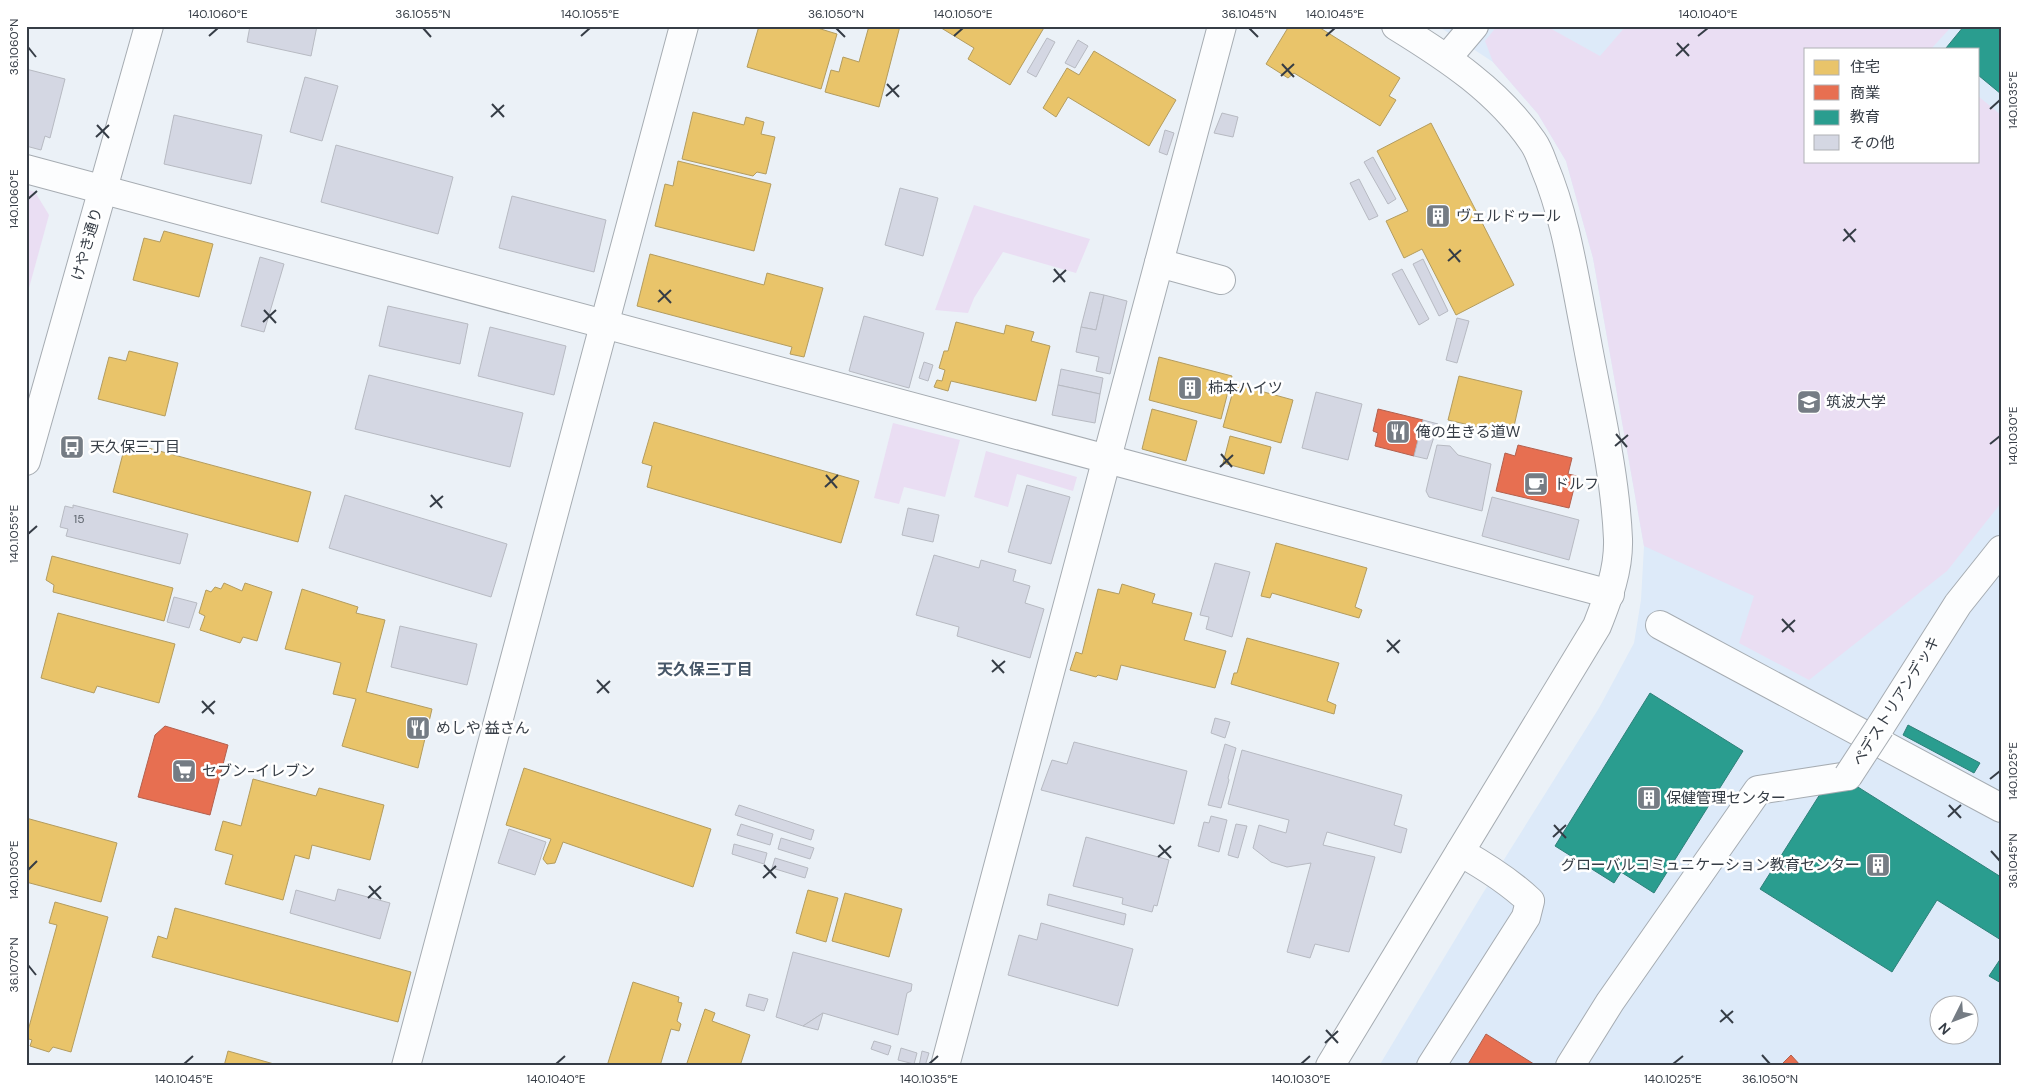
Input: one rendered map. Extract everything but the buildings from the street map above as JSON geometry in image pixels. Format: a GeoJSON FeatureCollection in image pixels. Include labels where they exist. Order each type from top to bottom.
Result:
{"type":"FeatureCollection","features":[{"type":"Feature","properties":{"kind":"street","name":"けやき通り"},"geometry":{"type":"LineString","coordinates":[[26,461],[148,26]]}},
{"type":"Feature","properties":{"kind":"street"},"geometry":{"type":"LineString","coordinates":[[406,1066],[684,26]]}},
{"type":"Feature","properties":{"kind":"street"},"geometry":{"type":"LineString","coordinates":[[945,1066],[1222,26]]}},
{"type":"Feature","properties":{"kind":"street"},"geometry":{"type":"LineString","coordinates":[[1330,1066],[1597,626],[1610,594],[1617,564],[1618,540],[1608,456],[1570,254],[1552,185],[1535,143],[1506,108],[1476,80],[1447,58],[1396,26]]}},
{"type":"Feature","properties":{"kind":"street"},"geometry":{"type":"LineString","coordinates":[[1447,58],[1474,26]]}},
{"type":"Feature","properties":{"kind":"street"},"geometry":{"type":"LineString","coordinates":[[26,169],[1610,594]]}},
{"type":"Feature","properties":{"kind":"street"},"geometry":{"type":"LineString","coordinates":[[1159,263],[1221,280]]}},
{"type":"Feature","properties":{"kind":"street","name":"ペデストリアンデッキ"},"geometry":{"type":"LineString","coordinates":[[1570,1066],[1610,1002],[1758,790],[1848,776],[1958,604],[2001,550]]}},
{"type":"Feature","properties":{"kind":"street"},"geometry":{"type":"LineString","coordinates":[[1660,625],[2001,808]]}},
{"type":"Feature","properties":{"kind":"street"},"geometry":{"type":"LineString","coordinates":[[1430,1066],[1526,917],[1530,901],[1514,886],[1487,866],[1460,852]]}},
{"type":"Feature","properties":{"kind":"shaded area","name":"筑波大学"},"geometry":{"type":"Polygon","coordinates":[[[1438,26],[2001,26],[2001,1066],[1379,1066],[1483,893],[1599,708],[1634,643],[1641,600],[1644,546],[1593,258],[1566,161],[1538,114],[1493,62],[1438,26]]]}},
{"type":"Feature","properties":{"kind":"shaded area"},"geometry":{"type":"Polygon","coordinates":[[[1497,26],[1546,26],[1600,56],[1626,26],[1952,26],[1932,48],[1804,48],[1804,162],[1980,162],[1980,98],[2001,115],[2001,503],[1947,571],[1809,680],[1739,643],[1754,596],[1644,546],[1593,258],[1566,161],[1538,114],[1493,62],[1485,41],[1497,26]]]}},
{"type":"Feature","properties":{"kind":"shaded area"},"geometry":{"type":"Polygon","coordinates":[[[26,189],[35,192],[49,215],[26,299],[26,189]]]}},
{"type":"Feature","properties":{"kind":"shaded area"},"geometry":{"type":"Polygon","coordinates":[[[974,205],[1090,239],[1076,273],[1003,252],[974,298],[968,313],[935,310],[974,205]]]}},
{"type":"Feature","properties":{"kind":"shaded area"},"geometry":{"type":"Polygon","coordinates":[[[893,423],[960,440],[945,497],[904,487],[899,504],[874,498],[893,423]]]}},
{"type":"Feature","properties":{"kind":"shaded area"},"geometry":{"type":"Polygon","coordinates":[[[986,451],[1077,477],[1073,491],[1017,474],[1008,507],[974,497],[986,451]]]}},
{"type":"Feature","properties":{"kind":"place","name":"ヴェルドゥール"},"geometry":{"type":"Point","coordinates":[1438,216]}},
{"type":"Feature","properties":{"kind":"place","name":"柿本ハイツ"},"geometry":{"type":"Point","coordinates":[1190,388]}},
{"type":"Feature","properties":{"kind":"place","name":"筑波大学"},"geometry":{"type":"Point","coordinates":[1809,402]}},
{"type":"Feature","properties":{"kind":"place","name":"俺の生きる道W"},"geometry":{"type":"Point","coordinates":[1398,432]}},
{"type":"Feature","properties":{"kind":"place","name":"天久保三丁目"},"geometry":{"type":"Point","coordinates":[72,447]}},
{"type":"Feature","properties":{"kind":"place","name":"ドルフ"},"geometry":{"type":"Point","coordinates":[1536,484]}},
{"type":"Feature","properties":{"kind":"place","name":"めしや 益さん"},"geometry":{"type":"Point","coordinates":[418,728]}},
{"type":"Feature","properties":{"kind":"place","name":"セブン-イレブン"},"geometry":{"type":"Point","coordinates":[184,771]}},
{"type":"Feature","properties":{"kind":"place","name":"保健管理センター"},"geometry":{"type":"Point","coordinates":[1649,798]}},
{"type":"Feature","properties":{"kind":"place","name":"グローバルコミュニケーション教育センター"},"geometry":{"type":"Point","coordinates":[1878,865]}},
{"type":"Feature","properties":{"kind":"district","name":"天久保三丁目"},"geometry":{"type":"Point","coordinates":[705,669]}}]}
